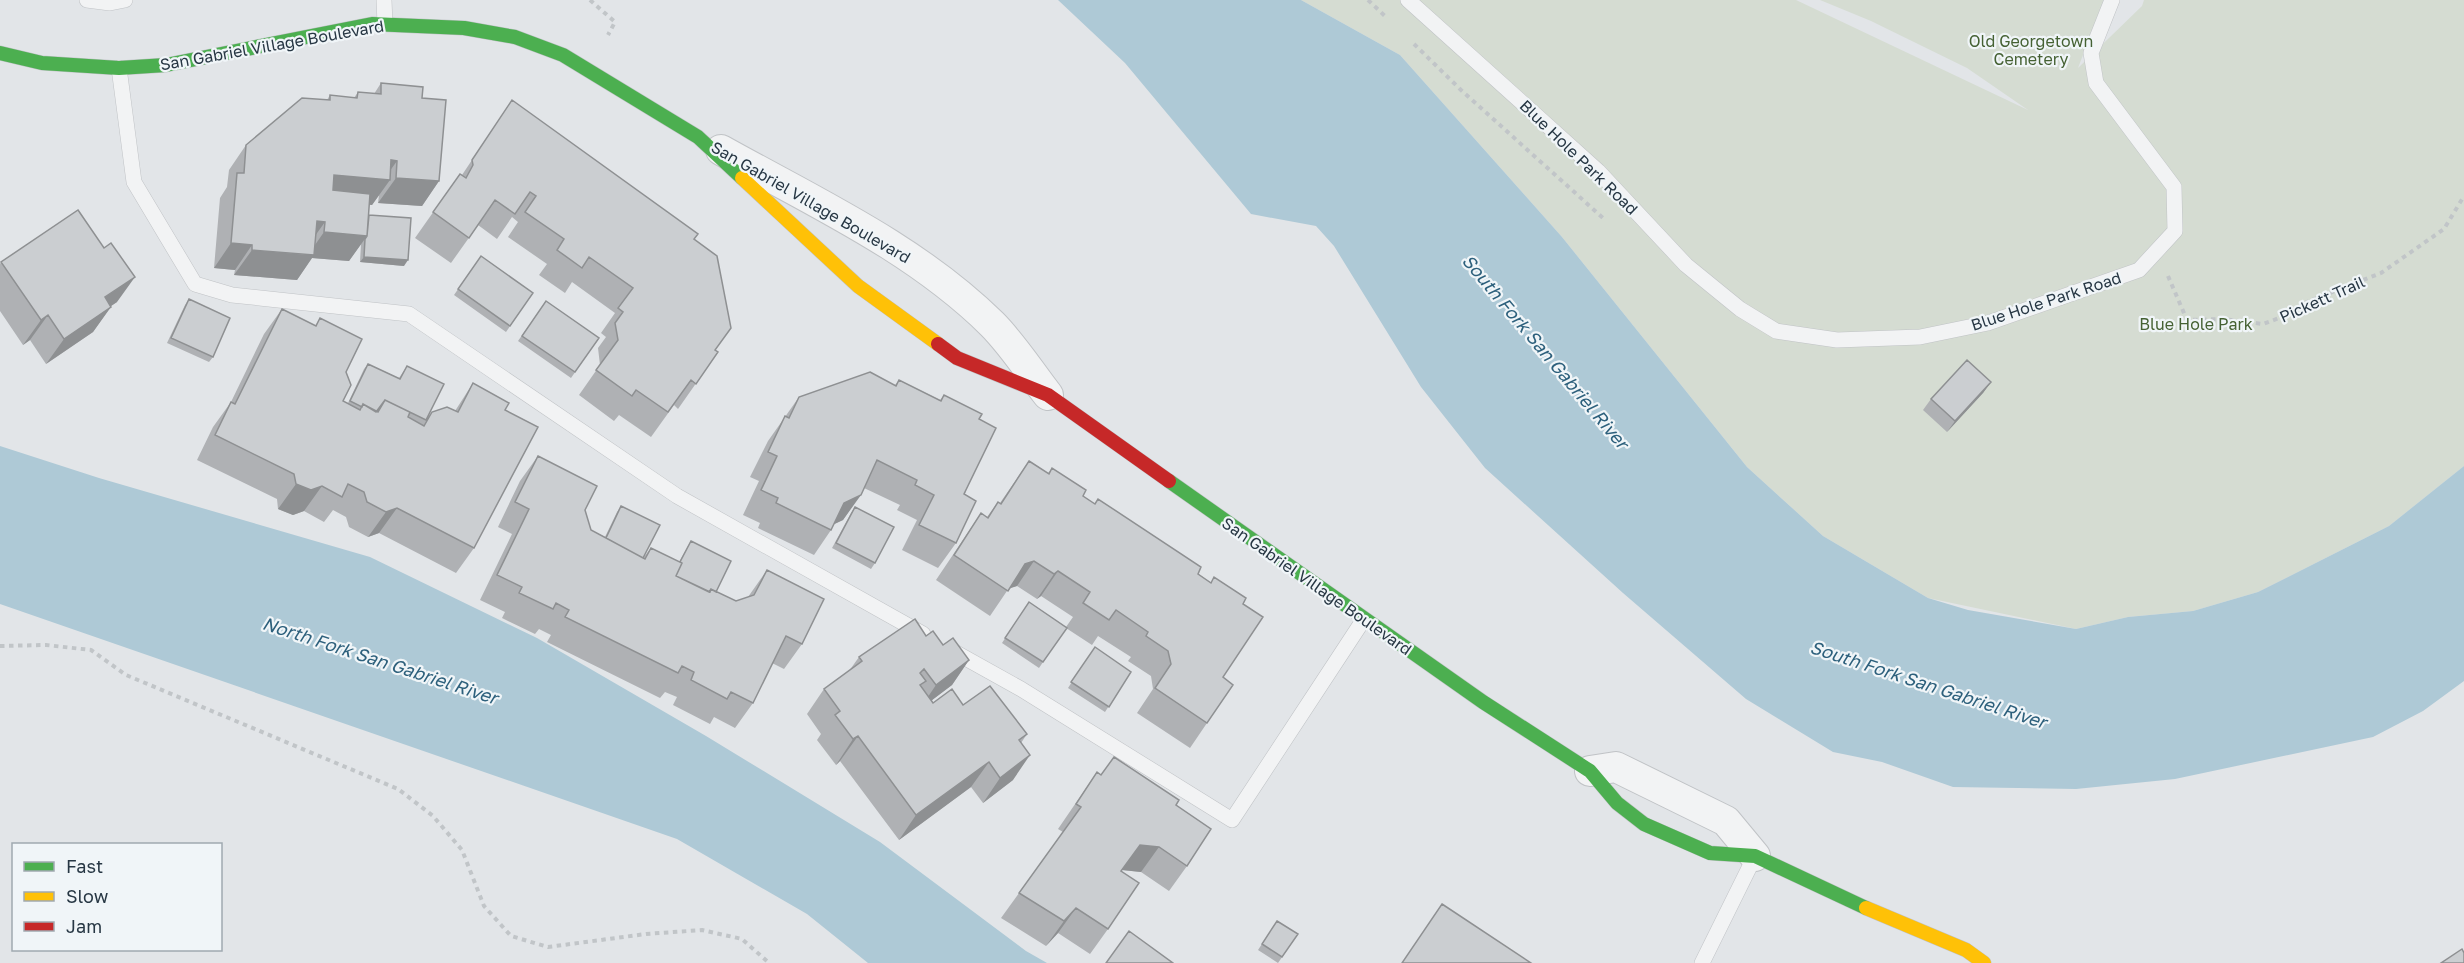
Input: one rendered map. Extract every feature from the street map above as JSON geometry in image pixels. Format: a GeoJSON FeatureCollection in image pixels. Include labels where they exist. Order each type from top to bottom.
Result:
{"type":"FeatureCollection","features":[{"type":"Feature","properties":{"kind":"street","name":"San Gabriel Village Boulevard"},"geometry":{"type":"LineString","coordinates":[[0,53],[42,63],[119,68],[165,65],[372,24],[464,28],[515,37],[563,55],[698,137],[894,246],[959,295],[993,325],[1048,395]]}},
{"type":"Feature","properties":{"kind":"street","name":"San Gabriel Village Boulevard"},"geometry":{"type":"LineString","coordinates":[[698,137],[858,286],[957,358],[1048,395],[1483,702],[1590,771],[1616,767],[1726,821],[1755,856],[1896,922],[1966,950],[1984,963]]}},
{"type":"Feature","properties":{"kind":"lane"},"geometry":{"type":"LineString","coordinates":[[87,0],[110,3],[125,0]]}},
{"type":"Feature","properties":{"kind":"lane"},"geometry":{"type":"LineString","coordinates":[[384,0],[385,24]]}},
{"type":"Feature","properties":{"kind":"lane","name":"Blue Hole Park Road"},"geometry":{"type":"LineString","coordinates":[[1408,0],[1598,171],[1686,265],[1740,309],[1776,331],[1837,340],[1920,337],[1988,323],[2139,270],[2175,231],[2174,187],[2096,83],[2091,53],[2112,0]]}},
{"type":"Feature","properties":{"kind":"lane"},"geometry":{"type":"LineString","coordinates":[[119,68],[134,182],[195,284],[232,296],[410,314],[677,496],[1021,689],[1232,820],[1364,619]]}},
{"type":"Feature","properties":{"kind":"lane"},"geometry":{"type":"LineString","coordinates":[[1702,963],[1755,856]]}},
{"type":"Feature","properties":{"kind":"path"},"geometry":{"type":"LineString","coordinates":[[590,0],[615,22],[608,35]]}},
{"type":"Feature","properties":{"kind":"path","name":"Pickett Trail"},"geometry":{"type":"LineString","coordinates":[[2157,251],[2187,320],[2224,319],[2263,324],[2282,317],[2307,302],[2381,273],[2444,229],[2464,196]]}},
{"type":"Feature","properties":{"kind":"path"},"geometry":{"type":"LineString","coordinates":[[0,646],[46,645],[91,650],[126,675],[398,789],[433,816],[462,850],[484,906],[511,936],[548,946],[646,934],[702,930],[742,939],[769,963]]}},
{"type":"Feature","properties":{"kind":"green space","name":"Blue Hole Park"},"geometry":{"type":"Polygon","coordinates":[[[1301,0],[1796,0],[2028,110],[1967,68],[1871,21],[1820,0],[2104,0],[2078,68],[2142,6],[2144,0],[2464,0],[2464,466],[2389,526],[2258,592],[2193,611],[2128,617],[2076,629],[1928,598],[1823,536],[1747,467],[1562,237],[1400,55],[1301,0]]]}},
{"type":"Feature","properties":{"kind":"water","name":"South Fork San Gabriel River"},"geometry":{"type":"Polygon","coordinates":[[[1058,0],[1301,0],[1400,55],[1562,237],[1747,467],[1823,536],[1928,598],[1968,610],[2076,629],[2128,617],[2193,611],[2258,592],[2389,526],[2464,466],[2464,681],[2423,711],[2373,737],[2175,779],[2076,789],[1953,787],[1882,762],[1833,752],[1746,699],[1623,593],[1485,468],[1421,387],[1334,246],[1316,226],[1251,214],[1125,63],[1058,0]]]}},
{"type":"Feature","properties":{"kind":"water","name":"North Fork San Gabriel River"},"geometry":{"type":"Polygon","coordinates":[[[0,446],[99,478],[370,557],[537,638],[706,736],[880,842],[1026,951],[1047,963],[868,963],[807,914],[677,839],[0,604],[0,446]]]}},
{"type":"Feature","properties":{"kind":"building"},"geometry":{"type":"Polygon","coordinates":[[[381,83],[423,87],[422,98],[446,100],[439,181],[396,178],[397,161],[391,160],[390,180],[334,175],[333,190],[370,194],[367,236],[324,232],[325,222],[317,221],[314,255],[252,250],[252,245],[231,243],[237,173],[244,173],[246,145],[302,98],[330,100],[330,95],[357,98],[358,92],[381,94],[381,83]]]}},
{"type":"Feature","properties":{"kind":"building"},"geometry":{"type":"Polygon","coordinates":[[[512,100],[698,234],[694,239],[717,256],[731,328],[715,350],[718,352],[696,384],[691,380],[668,412],[636,390],[632,396],[596,370],[618,340],[615,323],[623,312],[618,308],[633,288],[589,257],[582,268],[557,250],[564,239],[525,212],[536,196],[530,192],[515,214],[495,200],[469,238],[433,212],[460,174],[466,178],[473,165],[472,160],[512,100]]]}},
{"type":"Feature","properties":{"kind":"building"},"geometry":{"type":"Polygon","coordinates":[[[78,210],[104,248],[111,243],[135,277],[105,297],[111,307],[64,339],[48,315],[41,320],[1,262],[78,210]]]}},
{"type":"Feature","properties":{"kind":"building"},"geometry":{"type":"Polygon","coordinates":[[[369,215],[411,218],[408,260],[364,257],[369,215]]]}},
{"type":"Feature","properties":{"kind":"building"},"geometry":{"type":"Polygon","coordinates":[[[481,256],[533,293],[510,326],[458,289],[481,256]]]}},
{"type":"Feature","properties":{"kind":"building"},"geometry":{"type":"Polygon","coordinates":[[[189,299],[230,318],[213,357],[171,338],[189,299]]]}},
{"type":"Feature","properties":{"kind":"building"},"geometry":{"type":"Polygon","coordinates":[[[546,301],[599,338],[575,372],[522,336],[546,301]]]}},
{"type":"Feature","properties":{"kind":"building"},"geometry":{"type":"Polygon","coordinates":[[[282,309],[316,326],[320,318],[362,339],[346,372],[351,385],[343,401],[360,410],[363,404],[378,412],[385,400],[410,412],[408,417],[424,426],[432,412],[447,407],[458,412],[473,383],[509,403],[505,410],[538,427],[474,548],[397,508],[386,512],[367,502],[364,492],[348,484],[342,497],[322,486],[311,490],[296,484],[294,474],[215,435],[231,402],[235,404],[282,309]]]}},
{"type":"Feature","properties":{"kind":"building"},"geometry":{"type":"Polygon","coordinates":[[[1967,360],[1991,382],[1955,421],[1931,399],[1967,360]]]}},
{"type":"Feature","properties":{"kind":"building"},"geometry":{"type":"Polygon","coordinates":[[[368,364],[400,379],[407,366],[444,384],[426,420],[385,400],[376,412],[363,404],[362,407],[350,401],[368,364]]]}},
{"type":"Feature","properties":{"kind":"building"},"geometry":{"type":"Polygon","coordinates":[[[870,372],[896,386],[899,380],[941,401],[944,395],[982,414],[979,419],[996,428],[964,494],[976,501],[956,543],[919,525],[934,495],[915,485],[917,480],[877,460],[861,495],[844,503],[831,530],[776,503],[778,498],[761,490],[777,456],[768,452],[785,416],[789,418],[799,397],[870,372]]]}},
{"type":"Feature","properties":{"kind":"building"},"geometry":{"type":"Polygon","coordinates":[[[538,456],[597,486],[585,510],[591,530],[645,559],[651,548],[682,563],[676,576],[736,601],[754,595],[767,570],[824,599],[802,644],[786,636],[753,703],[731,692],[727,699],[691,680],[694,672],[682,666],[678,673],[565,617],[569,610],[556,603],[553,609],[519,593],[522,587],[497,575],[529,509],[515,502],[538,456]]]}},
{"type":"Feature","properties":{"kind":"building"},"geometry":{"type":"Polygon","coordinates":[[[1029,461],[1049,474],[1052,468],[1086,490],[1083,496],[1095,504],[1098,499],[1201,567],[1198,574],[1211,583],[1214,577],[1246,598],[1243,604],[1263,617],[1223,677],[1233,685],[1207,723],[1155,688],[1171,664],[1168,651],[1146,636],[1148,632],[1116,610],[1109,620],[1083,603],[1090,592],[1058,571],[1054,574],[1034,561],[1025,564],[1008,591],[954,555],[981,513],[988,518],[998,502],[1001,504],[1029,461]]]}},
{"type":"Feature","properties":{"kind":"building"},"geometry":{"type":"Polygon","coordinates":[[[621,506],[660,525],[643,558],[606,538],[621,506]]]}},
{"type":"Feature","properties":{"kind":"building"},"geometry":{"type":"Polygon","coordinates":[[[855,507],[894,527],[875,563],[836,543],[855,507]]]}},
{"type":"Feature","properties":{"kind":"building"},"geometry":{"type":"Polygon","coordinates":[[[691,541],[731,561],[716,592],[711,589],[709,592],[676,576],[682,563],[680,562],[691,541]]]}},
{"type":"Feature","properties":{"kind":"building"},"geometry":{"type":"Polygon","coordinates":[[[1029,602],[1067,628],[1043,662],[1005,638],[1029,602]]]}},
{"type":"Feature","properties":{"kind":"building"},"geometry":{"type":"Polygon","coordinates":[[[915,619],[926,636],[933,631],[943,645],[953,638],[969,660],[936,685],[924,669],[920,673],[926,681],[920,685],[933,703],[952,689],[963,705],[990,686],[1027,734],[1019,740],[1030,755],[1000,778],[989,762],[916,815],[858,736],[853,739],[835,715],[840,711],[824,689],[862,661],[859,657],[915,619]]]}},
{"type":"Feature","properties":{"kind":"building"},"geometry":{"type":"Polygon","coordinates":[[[1095,647],[1131,672],[1109,707],[1071,682],[1095,647]]]}},
{"type":"Feature","properties":{"kind":"building"},"geometry":{"type":"Polygon","coordinates":[[[1114,757],[1179,800],[1176,805],[1211,829],[1187,866],[1159,847],[1140,845],[1121,871],[1139,883],[1108,929],[1076,908],[1064,921],[1019,893],[1081,807],[1076,804],[1097,772],[1101,775],[1114,757]]]}},
{"type":"Feature","properties":{"kind":"building"},"geometry":{"type":"Polygon","coordinates":[[[1442,904],[1531,963],[1402,963],[1442,904]]]}},
{"type":"Feature","properties":{"kind":"building"},"geometry":{"type":"Polygon","coordinates":[[[1277,921],[1298,934],[1282,957],[1262,944],[1277,921]]]}},
{"type":"Feature","properties":{"kind":"building"},"geometry":{"type":"Polygon","coordinates":[[[1129,931],[1173,963],[1106,963],[1129,931]]]}},
{"type":"Feature","properties":{"kind":"building"},"geometry":{"type":"Polygon","coordinates":[[[2462,949],[2464,963],[2441,963],[2462,949]]]}},
{"type":"Feature","properties":{"kind":"traffic: fast"},"geometry":{"type":"LineString","coordinates":[[0,53],[42,63],[119,68],[166,65],[372,24],[464,28],[515,37],[563,55],[698,137],[742,178]]}},
{"type":"Feature","properties":{"kind":"traffic: fast"},"geometry":{"type":"LineString","coordinates":[[1169,481],[1483,702],[1590,771],[1617,803],[1644,824],[1710,853],[1755,856],[1866,908]]}},
{"type":"Feature","properties":{"kind":"traffic: slow"},"geometry":{"type":"LineString","coordinates":[[742,178],[858,286],[938,344]]}},
{"type":"Feature","properties":{"kind":"traffic: slow"},"geometry":{"type":"LineString","coordinates":[[1866,908],[1966,950],[1984,963]]}},
{"type":"Feature","properties":{"kind":"traffic: jam"},"geometry":{"type":"LineString","coordinates":[[938,344],[957,358],[1048,395],[1169,481]]}},
{"type":"Feature","properties":{"kind":"park label","name":"Old Georgetown Cemetery"},"geometry":{"type":"Point","coordinates":[2031,50]}}]}
